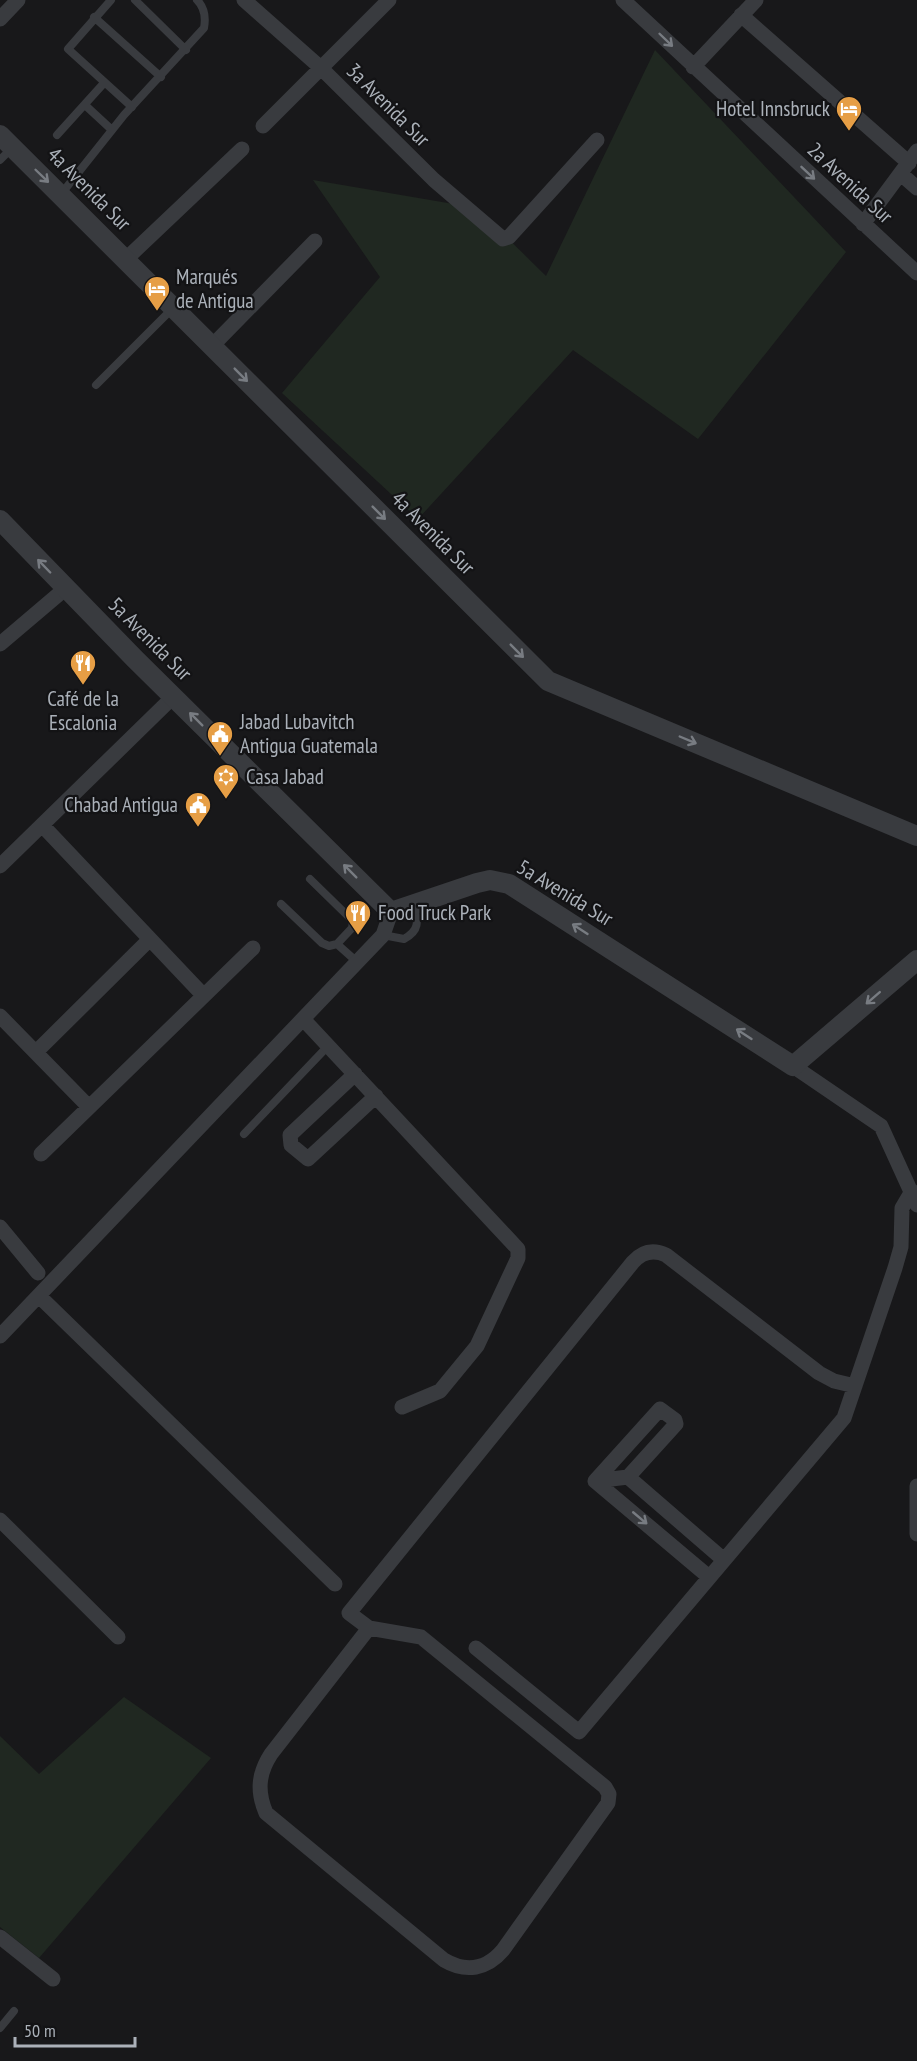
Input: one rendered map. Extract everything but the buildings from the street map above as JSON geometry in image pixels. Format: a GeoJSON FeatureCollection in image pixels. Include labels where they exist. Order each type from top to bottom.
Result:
{"type":"FeatureCollection","features":[{"type":"Feature","properties":{"kind":"street"},"geometry":{"type":"LineString","coordinates":[[0,19],[18,0]]}},
{"type":"Feature","properties":{"kind":"street","name":"3a Avenida Sur"},"geometry":{"type":"LineString","coordinates":[[244,0],[321,68],[434,180],[503,239],[509,237],[597,140]]}},
{"type":"Feature","properties":{"kind":"street"},"geometry":{"type":"LineString","coordinates":[[263,126],[389,0]]}},
{"type":"Feature","properties":{"kind":"street","name":"2a Avenida Sur"},"geometry":{"type":"LineString","coordinates":[[623,0],[917,273]]}},
{"type":"Feature","properties":{"kind":"street"},"geometry":{"type":"LineString","coordinates":[[693,67],[756,0]]}},
{"type":"Feature","properties":{"kind":"street"},"geometry":{"type":"LineString","coordinates":[[741,15],[909,163],[917,188]]}},
{"type":"Feature","properties":{"kind":"street","name":"4a Avenida Sur"},"geometry":{"type":"LineString","coordinates":[[4,148],[61,194],[548,681],[917,836]]}},
{"type":"Feature","properties":{"kind":"street"},"geometry":{"type":"LineString","coordinates":[[125,260],[242,148]]}},
{"type":"Feature","properties":{"kind":"street"},"geometry":{"type":"LineString","coordinates":[[863,224],[909,163]]}},
{"type":"Feature","properties":{"kind":"street"},"geometry":{"type":"LineString","coordinates":[[212,346],[315,241]]}},
{"type":"Feature","properties":{"kind":"street","name":"5a Avenida Sur"},"geometry":{"type":"LineString","coordinates":[[0,520],[174,697],[391,912],[490,880],[509,884],[793,1066],[881,1126],[914,1198]]}},
{"type":"Feature","properties":{"kind":"street"},"geometry":{"type":"LineString","coordinates":[[0,644],[66,588]]}},
{"type":"Feature","properties":{"kind":"street"},"geometry":{"type":"LineString","coordinates":[[0,866],[174,697]]}},
{"type":"Feature","properties":{"kind":"street"},"geometry":{"type":"LineString","coordinates":[[42,825],[203,995]]}},
{"type":"Feature","properties":{"kind":"street"},"geometry":{"type":"LineString","coordinates":[[0,1336],[383,935],[391,912]]}},
{"type":"Feature","properties":{"kind":"street"},"geometry":{"type":"LineString","coordinates":[[36,1052],[150,939]]}},
{"type":"Feature","properties":{"kind":"street"},"geometry":{"type":"LineString","coordinates":[[41,1154],[253,948]]}},
{"type":"Feature","properties":{"kind":"street"},"geometry":{"type":"LineString","coordinates":[[793,1066],[917,960]]}},
{"type":"Feature","properties":{"kind":"street"},"geometry":{"type":"LineString","coordinates":[[0,1016],[89,1107]]}},
{"type":"Feature","properties":{"kind":"street"},"geometry":{"type":"LineString","coordinates":[[303,1019],[518,1249],[518,1258],[506,1287],[477,1346],[440,1391],[402,1407]]}},
{"type":"Feature","properties":{"kind":"street"},"geometry":{"type":"LineString","coordinates":[[355,1074],[290,1135],[291,1145],[308,1159],[376,1096]]}},
{"type":"Feature","properties":{"kind":"street"},"geometry":{"type":"LineString","coordinates":[[476,1648],[579,1731],[844,1418],[901,1247],[902,1208],[914,1198]]}},
{"type":"Feature","properties":{"kind":"street"},"geometry":{"type":"LineString","coordinates":[[0,1227],[38,1274]]}},
{"type":"Feature","properties":{"kind":"street"},"geometry":{"type":"LineString","coordinates":[[369,1628],[264,1765],[260,1777],[261,1802],[266,1814],[444,1960],[462,1968],[480,1967],[497,1957],[503,1950],[608,1803],[609,1794],[605,1787],[421,1637],[369,1628],[349,1613],[633,1262],[642,1254],[654,1252],[666,1255],[819,1373],[834,1381],[855,1386]]}},
{"type":"Feature","properties":{"kind":"street"},"geometry":{"type":"LineString","coordinates":[[39,1296],[335,1584]]}},
{"type":"Feature","properties":{"kind":"street"},"geometry":{"type":"LineString","coordinates":[[660,1408],[675,1420],[676,1425],[628,1477],[595,1481],[660,1408]]}},
{"type":"Feature","properties":{"kind":"street"},"geometry":{"type":"LineString","coordinates":[[628,1477],[724,1560]]}},
{"type":"Feature","properties":{"kind":"street"},"geometry":{"type":"LineString","coordinates":[[595,1481],[709,1577]]}},
{"type":"Feature","properties":{"kind":"street"},"geometry":{"type":"LineString","coordinates":[[917,1486],[917,1534]]}},
{"type":"Feature","properties":{"kind":"street"},"geometry":{"type":"LineString","coordinates":[[0,1520],[118,1637]]}},
{"type":"Feature","properties":{"kind":"street"},"geometry":{"type":"LineString","coordinates":[[0,1937],[52,1979]]}},
{"type":"Feature","properties":{"kind":"lane"},"geometry":{"type":"LineString","coordinates":[[111,0],[68,49],[132,107]]}},
{"type":"Feature","properties":{"kind":"lane"},"geometry":{"type":"LineString","coordinates":[[135,0],[186,50]]}},
{"type":"Feature","properties":{"kind":"lane"},"geometry":{"type":"LineString","coordinates":[[61,194],[112,130],[204,28],[206,18],[202,5],[197,0]]}},
{"type":"Feature","properties":{"kind":"lane"},"geometry":{"type":"LineString","coordinates":[[94,17],[161,77]]}},
{"type":"Feature","properties":{"kind":"lane"},"geometry":{"type":"LineString","coordinates":[[57,135],[104,83]]}},
{"type":"Feature","properties":{"kind":"lane"},"geometry":{"type":"LineString","coordinates":[[85,105],[112,130]]}},
{"type":"Feature","properties":{"kind":"lane"},"geometry":{"type":"LineString","coordinates":[[96,385],[173,308]]}},
{"type":"Feature","properties":{"kind":"lane"},"geometry":{"type":"LineString","coordinates":[[282,903],[322,943],[329,946],[337,944],[352,928],[353,921],[310,879]]}},
{"type":"Feature","properties":{"kind":"lane"},"geometry":{"type":"LineString","coordinates":[[383,935],[404,939],[414,933],[418,923],[413,905]]}},
{"type":"Feature","properties":{"kind":"lane"},"geometry":{"type":"LineString","coordinates":[[337,944],[356,961]]}},
{"type":"Feature","properties":{"kind":"lane"},"geometry":{"type":"LineString","coordinates":[[244,1134],[328,1046]]}},
{"type":"Feature","properties":{"kind":"lane"},"geometry":{"type":"LineString","coordinates":[[0,2028],[14,2011]]}},
{"type":"Feature","properties":{"kind":"shaded area"},"geometry":{"type":"Polygon","coordinates":[[[655,50],[846,252],[698,439],[573,350],[418,519],[282,393],[380,277],[313,180],[477,208],[546,276],[655,50]]]}},
{"type":"Feature","properties":{"kind":"shaded area"},"geometry":{"type":"Polygon","coordinates":[[[124,1697],[211,1758],[39,1958],[0,1927],[0,1736],[39,1774],[124,1697]]]}},
{"type":"Feature","properties":{"kind":"place","name":"Hotel Innsbruck"},"geometry":{"type":"Point","coordinates":[849,132]}},
{"type":"Feature","properties":{"kind":"place","name":"Marqués de Antigua"},"geometry":{"type":"Point","coordinates":[157,312]}},
{"type":"Feature","properties":{"kind":"place","name":"Café de la Escalonia"},"geometry":{"type":"Point","coordinates":[83,686]}},
{"type":"Feature","properties":{"kind":"place","name":"Jabad Lubavitch Antigua Guatemala"},"geometry":{"type":"Point","coordinates":[220,757]}},
{"type":"Feature","properties":{"kind":"place","name":"Casa Jabad"},"geometry":{"type":"Point","coordinates":[226,800]}},
{"type":"Feature","properties":{"kind":"place","name":"Chabad Antigua"},"geometry":{"type":"Point","coordinates":[198,828]}},
{"type":"Feature","properties":{"kind":"place","name":"Food Truck Park"},"geometry":{"type":"Point","coordinates":[358,936]}}]}
